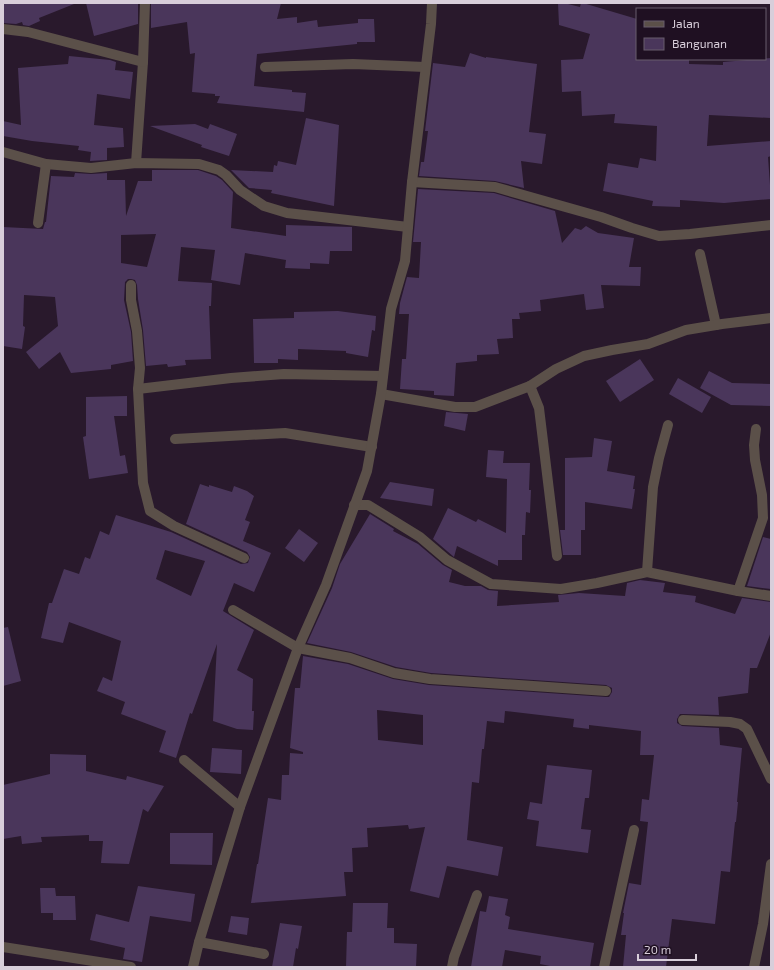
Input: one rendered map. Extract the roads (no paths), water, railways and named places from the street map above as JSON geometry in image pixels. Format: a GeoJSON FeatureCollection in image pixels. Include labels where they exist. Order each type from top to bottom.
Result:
{"type":"FeatureCollection","features":[{"type":"Feature","properties":{"kind":"street"},"geometry":{"type":"LineString","coordinates":[[136,163],[143,62],[145,3]]}},
{"type":"Feature","properties":{"kind":"street"},"geometry":{"type":"LineString","coordinates":[[193,967],[199,942],[240,807],[298,648],[326,585],[367,471],[381,394],[391,309],[405,261],[412,182],[431,24],[432,3]]}},
{"type":"Feature","properties":{"kind":"street"},"geometry":{"type":"LineString","coordinates":[[3,29],[28,32],[143,62]]}},
{"type":"Feature","properties":{"kind":"street"},"geometry":{"type":"LineString","coordinates":[[265,67],[353,64],[426,67]]}},
{"type":"Feature","properties":{"kind":"street"},"geometry":{"type":"LineString","coordinates":[[3,152],[46,164],[91,168],[136,163],[199,164],[219,170],[226,175],[240,190],[264,206],[286,213],[408,227]]}},
{"type":"Feature","properties":{"kind":"street"},"geometry":{"type":"LineString","coordinates":[[38,223],[46,164]]}},
{"type":"Feature","properties":{"kind":"street"},"geometry":{"type":"LineString","coordinates":[[412,182],[495,187],[594,215],[659,236],[771,225]]}},
{"type":"Feature","properties":{"kind":"street"},"geometry":{"type":"LineString","coordinates":[[700,254],[716,325]]}},
{"type":"Feature","properties":{"kind":"street"},"geometry":{"type":"LineString","coordinates":[[131,285],[131,300],[137,332],[140,368],[138,389],[143,483],[150,511],[174,526],[244,558]]}},
{"type":"Feature","properties":{"kind":"street"},"geometry":{"type":"LineString","coordinates":[[381,394],[455,407],[475,407],[530,386],[556,369],[584,356],[648,344],[686,330],[771,318]]}},
{"type":"Feature","properties":{"kind":"street"},"geometry":{"type":"LineString","coordinates":[[138,389],[231,378],[284,374],[383,376]]}},
{"type":"Feature","properties":{"kind":"street"},"geometry":{"type":"LineString","coordinates":[[530,386],[539,408],[557,556]]}},
{"type":"Feature","properties":{"kind":"street"},"geometry":{"type":"LineString","coordinates":[[647,572],[653,487],[668,425]]}},
{"type":"Feature","properties":{"kind":"street"},"geometry":{"type":"LineString","coordinates":[[738,591],[763,518],[762,495],[755,460],[754,445],[756,429]]}},
{"type":"Feature","properties":{"kind":"street"},"geometry":{"type":"LineString","coordinates":[[175,439],[285,433],[372,447]]}},
{"type":"Feature","properties":{"kind":"street"},"geometry":{"type":"LineString","coordinates":[[354,505],[368,505],[420,537],[447,560],[490,584],[561,589],[647,572],[738,591],[771,596]]}},
{"type":"Feature","properties":{"kind":"street"},"geometry":{"type":"LineString","coordinates":[[233,610],[298,648],[350,658],[394,673],[411,677],[606,691]]}},
{"type":"Feature","properties":{"kind":"street"},"geometry":{"type":"LineString","coordinates":[[683,720],[730,722],[740,724],[747,729],[771,779]]}},
{"type":"Feature","properties":{"kind":"street"},"geometry":{"type":"LineString","coordinates":[[184,760],[240,807]]}},
{"type":"Feature","properties":{"kind":"street"},"geometry":{"type":"LineString","coordinates":[[604,967],[634,830]]}},
{"type":"Feature","properties":{"kind":"street"},"geometry":{"type":"LineString","coordinates":[[754,967],[763,924],[771,864]]}},
{"type":"Feature","properties":{"kind":"street"},"geometry":{"type":"LineString","coordinates":[[452,967],[454,957],[477,895]]}},
{"type":"Feature","properties":{"kind":"street"},"geometry":{"type":"LineString","coordinates":[[199,942],[264,954]]}},
{"type":"Feature","properties":{"kind":"street"},"geometry":{"type":"LineString","coordinates":[[3,947],[132,967]]}}]}
